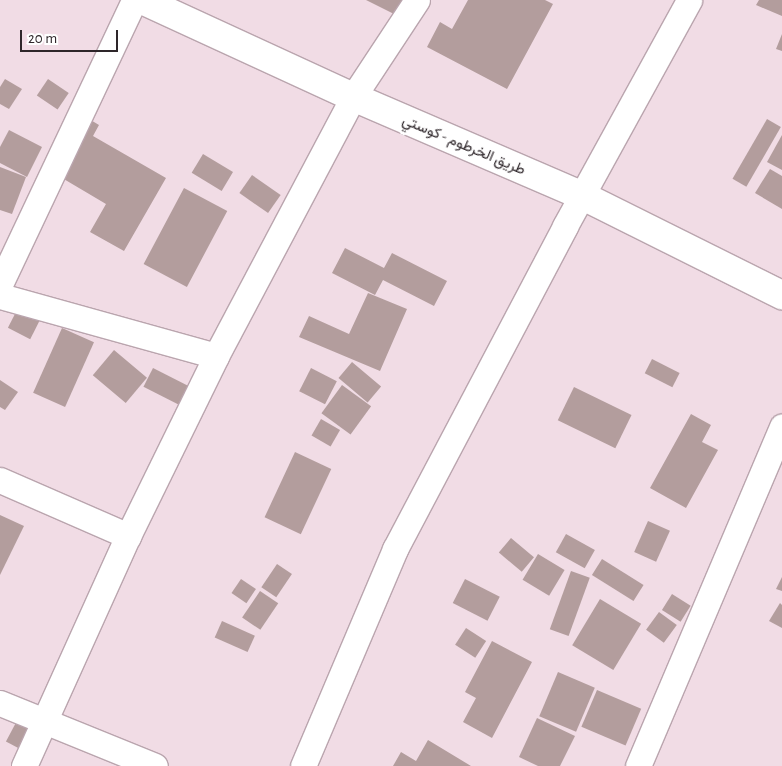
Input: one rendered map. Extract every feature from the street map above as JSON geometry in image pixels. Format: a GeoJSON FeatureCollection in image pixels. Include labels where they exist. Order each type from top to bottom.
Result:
{"type":"FeatureCollection","features":[{"type":"Feature","properties":{"kind":"highway","name":"طريق الخرطوم - كوستي"},"geometry":{"type":"LineString","coordinates":[[142,0],[353,97],[582,195],[782,295]]}},
{"type":"Feature","properties":{"kind":"street"},"geometry":{"type":"LineString","coordinates":[[0,284],[134,0]]}},
{"type":"Feature","properties":{"kind":"street"},"geometry":{"type":"LineString","coordinates":[[24,766],[42,722],[128,536],[216,356],[353,97],[417,0]]}},
{"type":"Feature","properties":{"kind":"street"},"geometry":{"type":"LineString","coordinates":[[303,766],[395,549],[582,195],[689,0]]}},
{"type":"Feature","properties":{"kind":"street"},"geometry":{"type":"LineString","coordinates":[[0,296],[216,356]]}},
{"type":"Feature","properties":{"kind":"street"},"geometry":{"type":"LineString","coordinates":[[638,766],[782,426]]}},
{"type":"Feature","properties":{"kind":"street"},"geometry":{"type":"LineString","coordinates":[[0,480],[128,536]]}},
{"type":"Feature","properties":{"kind":"street"},"geometry":{"type":"LineString","coordinates":[[0,703],[42,722],[155,766]]}},
{"type":"Feature","properties":{"kind":"building"},"geometry":{"type":"Polygon","coordinates":[[[366,0],[411,0],[402,18],[366,0]]]}},
{"type":"Feature","properties":{"kind":"building"},"geometry":{"type":"Polygon","coordinates":[[[468,0],[545,0],[553,4],[507,89],[427,47],[440,22],[452,29],[468,0]]]}},
{"type":"Feature","properties":{"kind":"building"},"geometry":{"type":"Polygon","coordinates":[[[759,0],[782,0],[782,16],[756,5],[759,0]]]}},
{"type":"Feature","properties":{"kind":"building"},"geometry":{"type":"Polygon","coordinates":[[[782,34],[782,51],[776,49],[782,34]]]}},
{"type":"Feature","properties":{"kind":"building"},"geometry":{"type":"Polygon","coordinates":[[[5,79],[22,89],[9,109],[0,104],[0,87],[5,79]]]}},
{"type":"Feature","properties":{"kind":"building"},"geometry":{"type":"Polygon","coordinates":[[[48,79],[69,93],[58,110],[37,96],[48,79]]]}},
{"type":"Feature","properties":{"kind":"building"},"geometry":{"type":"Polygon","coordinates":[[[89,119],[99,125],[93,136],[166,178],[124,251],[90,232],[106,204],[57,175],[89,119]]]}},
{"type":"Feature","properties":{"kind":"building"},"geometry":{"type":"Polygon","coordinates":[[[767,119],[781,127],[746,187],[732,179],[767,119]]]}},
{"type":"Feature","properties":{"kind":"building"},"geometry":{"type":"Polygon","coordinates":[[[9,130],[42,147],[27,177],[0,163],[0,147],[9,130]]]}},
{"type":"Feature","properties":{"kind":"building"},"geometry":{"type":"Polygon","coordinates":[[[782,135],[782,170],[767,162],[782,135]]]}},
{"type":"Feature","properties":{"kind":"building"},"geometry":{"type":"Polygon","coordinates":[[[203,154],[233,172],[222,191],[192,173],[203,154]]]}},
{"type":"Feature","properties":{"kind":"building"},"geometry":{"type":"Polygon","coordinates":[[[0,167],[26,177],[12,214],[0,210],[0,167]]]}},
{"type":"Feature","properties":{"kind":"building"},"geometry":{"type":"Polygon","coordinates":[[[770,169],[782,176],[782,209],[755,193],[770,169]]]}},
{"type":"Feature","properties":{"kind":"building"},"geometry":{"type":"Polygon","coordinates":[[[252,175],[281,195],[268,213],[239,193],[252,175]]]}},
{"type":"Feature","properties":{"kind":"building"},"geometry":{"type":"Polygon","coordinates":[[[184,188],[227,211],[187,287],[144,264],[184,188]]]}},
{"type":"Feature","properties":{"kind":"building"},"geometry":{"type":"Polygon","coordinates":[[[345,248],[384,268],[392,253],[447,281],[434,306],[383,280],[375,295],[332,273],[345,248]]]}},
{"type":"Feature","properties":{"kind":"building"},"geometry":{"type":"Polygon","coordinates":[[[368,293],[407,309],[380,371],[299,337],[309,316],[349,334],[368,293]]]}},
{"type":"Feature","properties":{"kind":"building"},"geometry":{"type":"Polygon","coordinates":[[[17,310],[39,321],[30,339],[8,328],[17,310]]]}},
{"type":"Feature","properties":{"kind":"building"},"geometry":{"type":"Polygon","coordinates":[[[62,328],[94,342],[65,407],[33,393],[62,328]]]}},
{"type":"Feature","properties":{"kind":"building"},"geometry":{"type":"Polygon","coordinates":[[[114,350],[147,378],[126,403],[93,375],[114,350]]]}},
{"type":"Feature","properties":{"kind":"building"},"geometry":{"type":"Polygon","coordinates":[[[652,359],[680,373],[672,387],[645,373],[652,359]]]}},
{"type":"Feature","properties":{"kind":"building"},"geometry":{"type":"Polygon","coordinates":[[[352,362],[381,386],[368,403],[339,378],[352,362]]]}},
{"type":"Feature","properties":{"kind":"building"},"geometry":{"type":"Polygon","coordinates":[[[153,368],[190,387],[181,406],[143,387],[153,368]]]}},
{"type":"Feature","properties":{"kind":"building"},"geometry":{"type":"Polygon","coordinates":[[[311,368],[337,381],[325,404],[299,391],[311,368]]]}},
{"type":"Feature","properties":{"kind":"building"},"geometry":{"type":"Polygon","coordinates":[[[0,380],[18,392],[5,410],[0,407],[0,380]]]}},
{"type":"Feature","properties":{"kind":"building"},"geometry":{"type":"Polygon","coordinates":[[[342,385],[371,406],[351,434],[321,413],[342,385]]]}},
{"type":"Feature","properties":{"kind":"building"},"geometry":{"type":"Polygon","coordinates":[[[574,387],[632,415],[615,448],[558,420],[574,387]]]}},
{"type":"Feature","properties":{"kind":"building"},"geometry":{"type":"Polygon","coordinates":[[[691,414],[711,425],[702,442],[718,450],[686,508],[650,488],[691,414]]]}},
{"type":"Feature","properties":{"kind":"building"},"geometry":{"type":"Polygon","coordinates":[[[321,419],[340,430],[331,446],[312,435],[321,419]]]}},
{"type":"Feature","properties":{"kind":"building"},"geometry":{"type":"Polygon","coordinates":[[[295,452],[331,469],[301,534],[265,517],[295,452]]]}},
{"type":"Feature","properties":{"kind":"building"},"geometry":{"type":"Polygon","coordinates":[[[0,515],[24,526],[0,575],[0,515]]]}},
{"type":"Feature","properties":{"kind":"building"},"geometry":{"type":"Polygon","coordinates":[[[648,521],[670,531],[656,562],[634,552],[648,521]]]}},
{"type":"Feature","properties":{"kind":"building"},"geometry":{"type":"Polygon","coordinates":[[[566,534],[595,550],[585,568],[556,552],[566,534]]]}},
{"type":"Feature","properties":{"kind":"building"},"geometry":{"type":"Polygon","coordinates":[[[511,538],[534,557],[522,572],[499,553],[511,538]]]}},
{"type":"Feature","properties":{"kind":"building"},"geometry":{"type":"Polygon","coordinates":[[[538,554],[565,570],[549,596],[523,580],[538,554]]]}},
{"type":"Feature","properties":{"kind":"building"},"geometry":{"type":"Polygon","coordinates":[[[602,559],[644,585],[633,601],[592,575],[602,559]]]}},
{"type":"Feature","properties":{"kind":"building"},"geometry":{"type":"Polygon","coordinates":[[[277,564],[292,574],[276,597],[261,587],[277,564]]]}},
{"type":"Feature","properties":{"kind":"building"},"geometry":{"type":"Polygon","coordinates":[[[571,571],[590,578],[569,636],[550,629],[571,571]]]}},
{"type":"Feature","properties":{"kind":"building"},"geometry":{"type":"Polygon","coordinates":[[[782,577],[782,591],[776,589],[782,577]]]}},
{"type":"Feature","properties":{"kind":"building"},"geometry":{"type":"Polygon","coordinates":[[[241,579],[256,589],[246,603],[231,593],[241,579]]]}},
{"type":"Feature","properties":{"kind":"building"},"geometry":{"type":"Polygon","coordinates":[[[465,579],[500,597],[487,621],[453,603],[465,579]]]}},
{"type":"Feature","properties":{"kind":"building"},"geometry":{"type":"Polygon","coordinates":[[[260,591],[278,603],[260,630],[242,618],[260,591]]]}},
{"type":"Feature","properties":{"kind":"building"},"geometry":{"type":"Polygon","coordinates":[[[672,594],[691,606],[681,622],[662,610],[672,594]]]}},
{"type":"Feature","properties":{"kind":"building"},"geometry":{"type":"Polygon","coordinates":[[[600,599],[641,624],[613,670],[572,645],[600,599]]]}},
{"type":"Feature","properties":{"kind":"building"},"geometry":{"type":"Polygon","coordinates":[[[780,603],[782,605],[782,628],[769,621],[780,603]]]}},
{"type":"Feature","properties":{"kind":"building"},"geometry":{"type":"Polygon","coordinates":[[[659,612],[677,625],[664,643],[646,630],[659,612]]]}},
{"type":"Feature","properties":{"kind":"building"},"geometry":{"type":"Polygon","coordinates":[[[222,621],[255,636],[248,652],[215,637],[222,621]]]}},
{"type":"Feature","properties":{"kind":"building"},"geometry":{"type":"Polygon","coordinates":[[[466,628],[486,641],[475,658],[455,645],[466,628]]]}},
{"type":"Feature","properties":{"kind":"building"},"geometry":{"type":"Polygon","coordinates":[[[492,641],[532,662],[492,738],[463,722],[476,698],[465,692],[492,641]]]}},
{"type":"Feature","properties":{"kind":"building"},"geometry":{"type":"Polygon","coordinates":[[[558,672],[595,688],[576,732],[539,716],[558,672]]]}},
{"type":"Feature","properties":{"kind":"building"},"geometry":{"type":"Polygon","coordinates":[[[597,690],[641,709],[626,746],[581,727],[597,690]]]}},
{"type":"Feature","properties":{"kind":"building"},"geometry":{"type":"Polygon","coordinates":[[[28,700],[62,718],[39,759],[6,741],[28,700]]]}},
{"type":"Feature","properties":{"kind":"building"},"geometry":{"type":"Polygon","coordinates":[[[537,718],[575,736],[560,766],[538,766],[519,757],[537,718]]]}},
{"type":"Feature","properties":{"kind":"building"},"geometry":{"type":"Polygon","coordinates":[[[428,740],[471,766],[393,766],[401,752],[416,761],[428,740]]]}}]}
